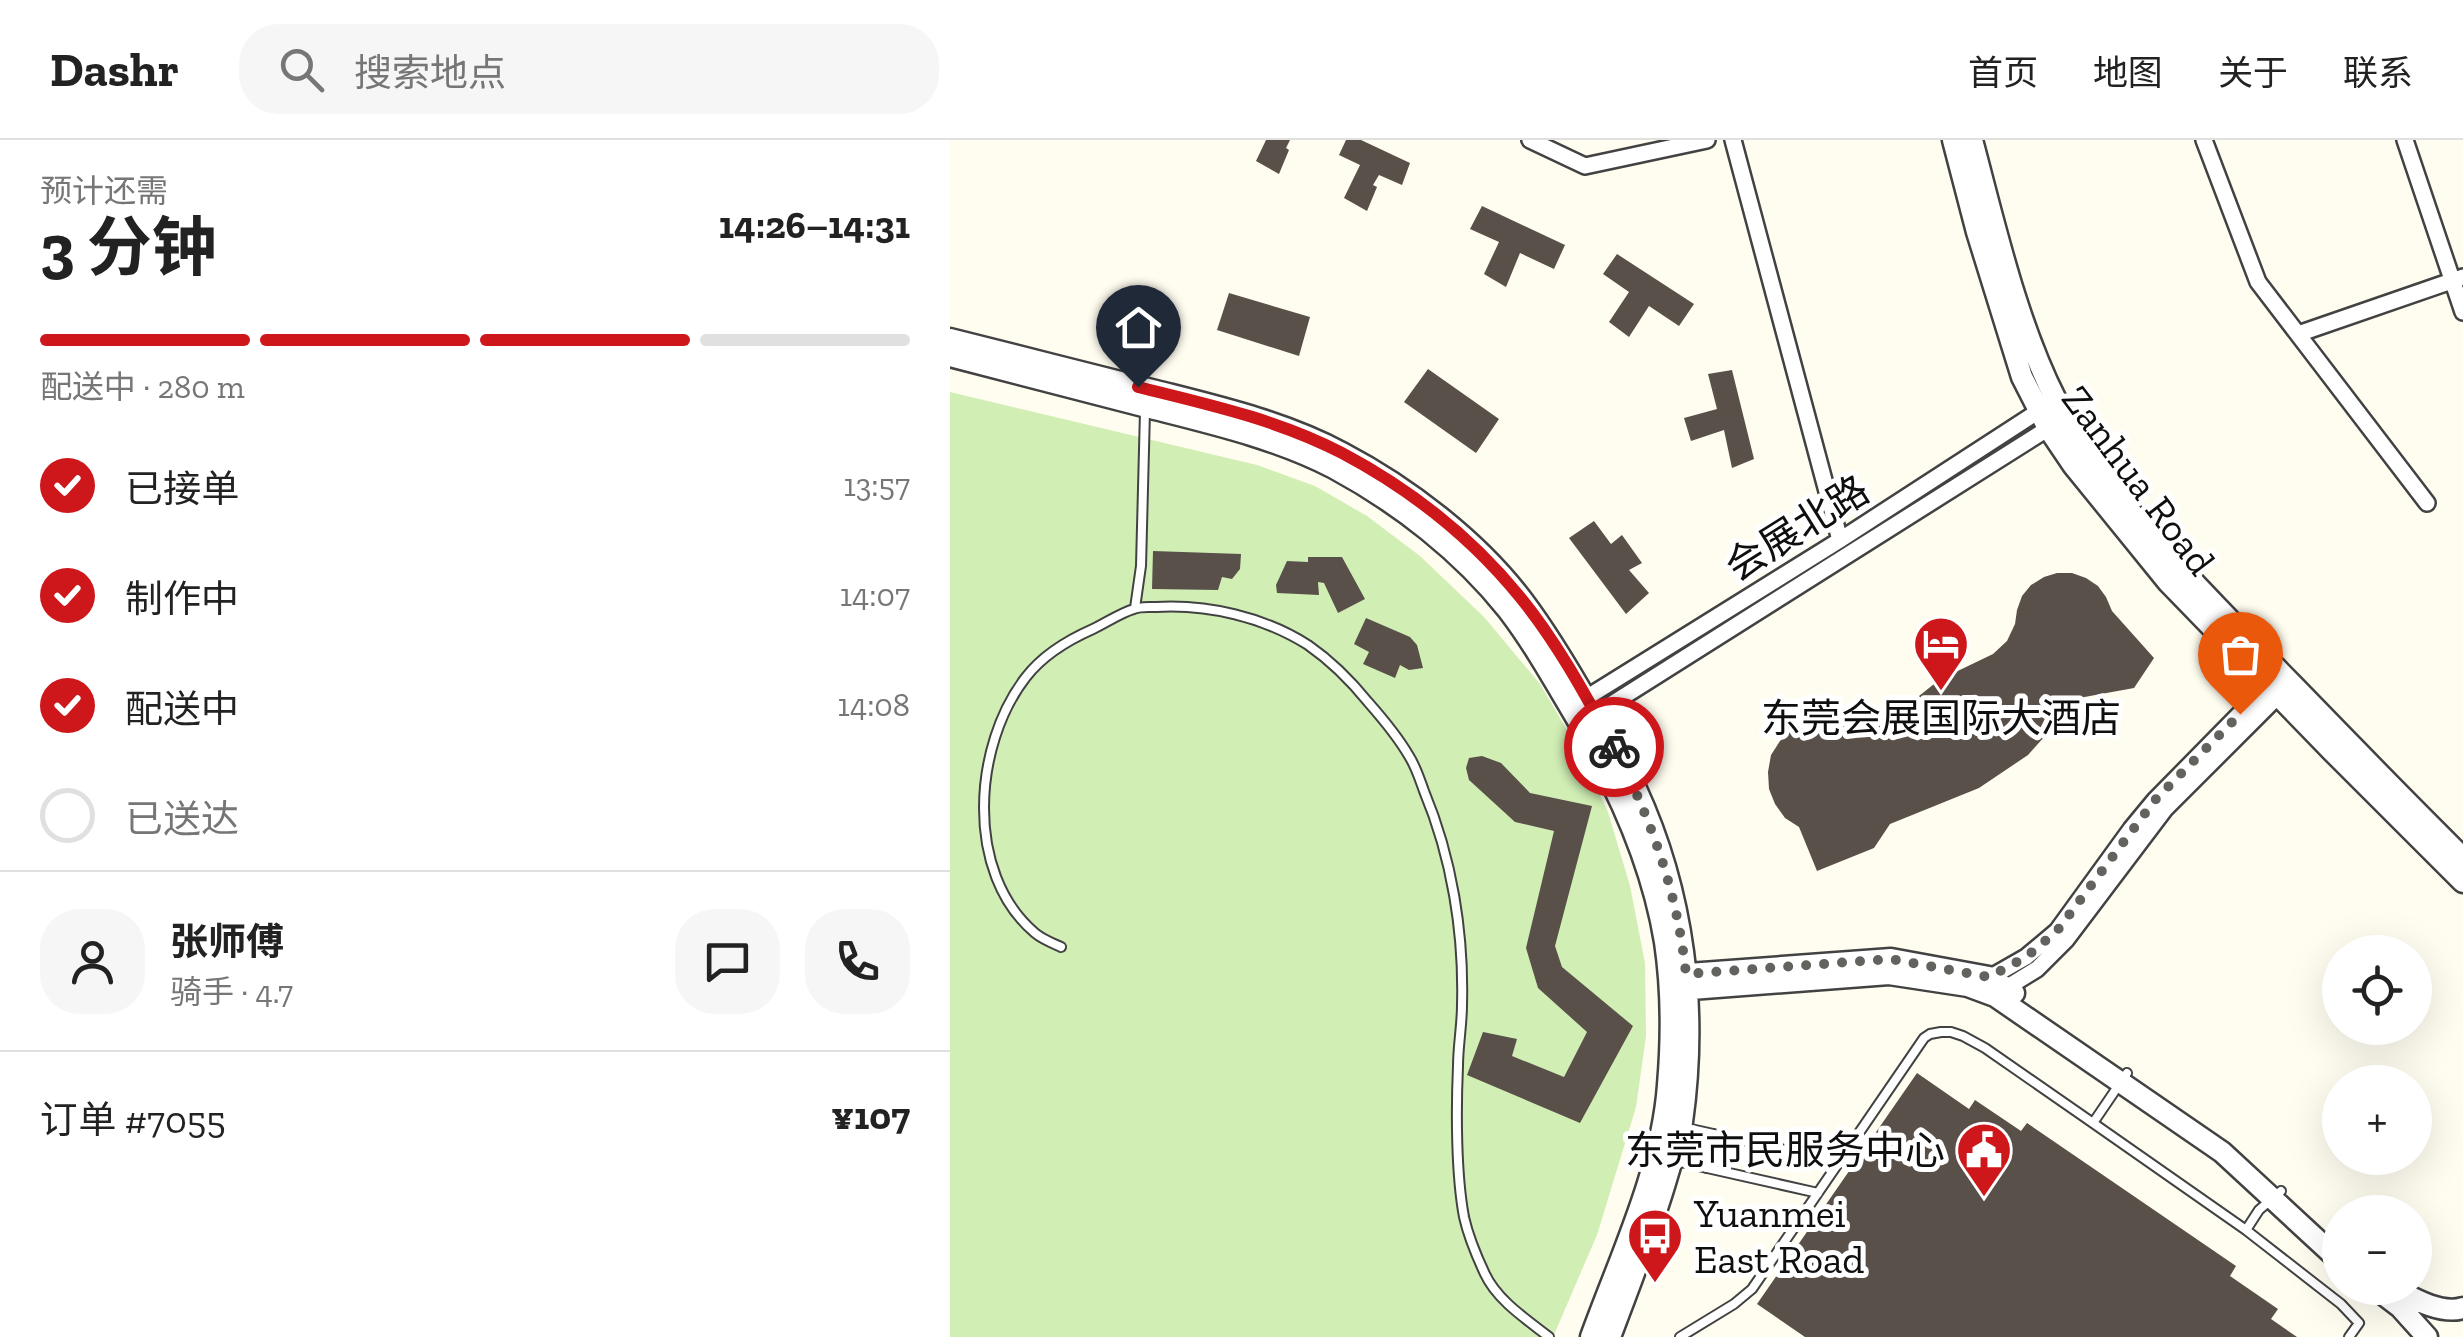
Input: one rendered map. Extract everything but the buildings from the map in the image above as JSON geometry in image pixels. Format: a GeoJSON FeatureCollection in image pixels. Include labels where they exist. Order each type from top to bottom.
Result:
{"type":"FeatureCollection","features":[{"type":"Feature","properties":{"kind":"street"},"geometry":{"type":"LineString","coordinates":[[1530,140],[1584,166],[1707,140]]}},
{"type":"Feature","properties":{"kind":"street"},"geometry":{"type":"LineString","coordinates":[[1733,140],[1840,540]]}},
{"type":"Feature","properties":{"kind":"street","name":"Zanhua Road"},"geometry":{"type":"LineString","coordinates":[[1953,140],[2022,377],[2052,414],[2093,491],[2168,582],[2463,858]]}},
{"type":"Feature","properties":{"kind":"street","name":"Zanhua Road"},"geometry":{"type":"LineString","coordinates":[[1972,140],[2052,414]]}},
{"type":"Feature","properties":{"kind":"street"},"geometry":{"type":"LineString","coordinates":[[2204,140],[2258,282],[2427,503]]}},
{"type":"Feature","properties":{"kind":"street"},"geometry":{"type":"LineString","coordinates":[[2405,140],[2458,279],[2463,312]]}},
{"type":"Feature","properties":{"kind":"street"},"geometry":{"type":"LineString","coordinates":[[2298,334],[2458,279]]}},
{"type":"Feature","properties":{"kind":"street"},"geometry":{"type":"LineString","coordinates":[[950,338],[1263,420],[1340,452],[1418,500],[1485,559],[1520,597],[1554,645],[1583,711]]}},
{"type":"Feature","properties":{"kind":"street"},"geometry":{"type":"LineString","coordinates":[[950,356],[1258,437],[1332,467],[1407,514],[1441,541],[1506,608],[1636,790],[1672,889],[1682,938],[1679,982],[1663,1126],[1644,1192],[1590,1337]]}},
{"type":"Feature","properties":{"kind":"street","name":"会展北路"},"geometry":{"type":"LineString","coordinates":[[1583,711],[1840,540],[2052,414]]}},
{"type":"Feature","properties":{"kind":"street","name":"会展北路"},"geometry":{"type":"LineString","coordinates":[[1583,711],[2052,414]]}},
{"type":"Feature","properties":{"kind":"street"},"geometry":{"type":"LineString","coordinates":[[1992,987],[2057,931],[2155,800],[2279,684]]}},
{"type":"Feature","properties":{"kind":"street","name":"Zanhua Road"},"geometry":{"type":"LineString","coordinates":[[2279,684],[2463,882]]}},
{"type":"Feature","properties":{"kind":"street"},"geometry":{"type":"LineString","coordinates":[[1679,982],[1891,959],[1992,987],[2230,1145],[2322,1241]]}},
{"type":"Feature","properties":{"kind":"street"},"geometry":{"type":"LineString","coordinates":[[1610,1337],[1661,1197],[1681,1127],[1686,1074],[1679,982]]}},
{"type":"Feature","properties":{"kind":"street"},"geometry":{"type":"LineString","coordinates":[[2277,1195],[2322,1230]]}},
{"type":"Feature","properties":{"kind":"street"},"geometry":{"type":"LineString","coordinates":[[2399,1305],[2426,1337]]}},
{"type":"Feature","properties":{"kind":"street"},"geometry":{"type":"LineString","coordinates":[[2430,1305],[2458,1311],[2463,1308]]}},
{"type":"Feature","properties":{"kind":"lane"},"geometry":{"type":"LineString","coordinates":[[1135,608],[1141,566],[1144,406]]}},
{"type":"Feature","properties":{"kind":"lane"},"geometry":{"type":"LineString","coordinates":[[1061,948],[1038,936],[1019,918],[992,864],[984,830],[983,792],[988,758],[997,728],[1026,677],[1044,658],[1074,638],[1135,608],[1174,606],[1211,610],[1258,621],[1307,645],[1350,680],[1411,758],[1447,853],[1462,976],[1458,1064],[1464,1219],[1486,1277],[1513,1309],[1548,1337]]}},
{"type":"Feature","properties":{"kind":"lane"},"geometry":{"type":"LineString","coordinates":[[1680,1337],[1744,1298],[1924,1038],[1951,1032],[1985,1048],[2246,1230],[2341,1304],[2359,1323],[2349,1337]]}},
{"type":"Feature","properties":{"kind":"lane"},"geometry":{"type":"LineString","coordinates":[[2093,1123],[2124,1078]]}},
{"type":"Feature","properties":{"kind":"lane"},"geometry":{"type":"LineString","coordinates":[[1681,1127],[1839,1162]]}},
{"type":"Feature","properties":{"kind":"lane"},"geometry":{"type":"LineString","coordinates":[[1706,1168],[1714,1134]]}},
{"type":"Feature","properties":{"kind":"lane"},"geometry":{"type":"LineString","coordinates":[[1672,1160],[1818,1193]]}},
{"type":"Feature","properties":{"kind":"lane"},"geometry":{"type":"LineString","coordinates":[[2246,1230],[2259,1210],[2277,1195]]}},
{"type":"Feature","properties":{"kind":"green space"},"geometry":{"type":"Polygon","coordinates":[[[950,392],[1257,465],[1315,486],[1367,516],[1420,556],[1484,617],[1540,684],[1580,752],[1608,812],[1630,886],[1645,963],[1646,1036],[1636,1107],[1597,1235],[1553,1337],[950,1337],[950,392]]]}},
{"type":"Feature","properties":{"kind":"way so far"},"geometry":{"type":"LineString","coordinates":[[1614,747],[1636,790],[1672,889],[1686,974],[1891,959],[1989,977],[2026,957],[2057,931],[2155,800],[2240,714]]}},
{"type":"Feature","properties":{"kind":"place","name":"东莞会展国际大酒店"},"geometry":{"type":"Point","coordinates":[1941,693]}},
{"type":"Feature","properties":{"kind":"place","name":"东莞市民服务中心"},"geometry":{"type":"Point","coordinates":[1984,1199]}},
{"type":"Feature","properties":{"kind":"place","name":"Yuanmei East Road"},"geometry":{"type":"Point","coordinates":[1655,1285]}},
{"type":"Feature","properties":{"kind":"route"},"geometry":{"type":"LineString","coordinates":[[1138,387],[1263,420],[1300,434],[1340,452],[1418,500],[1453,528],[1520,597],[1554,645],[1614,747]]}}]}
